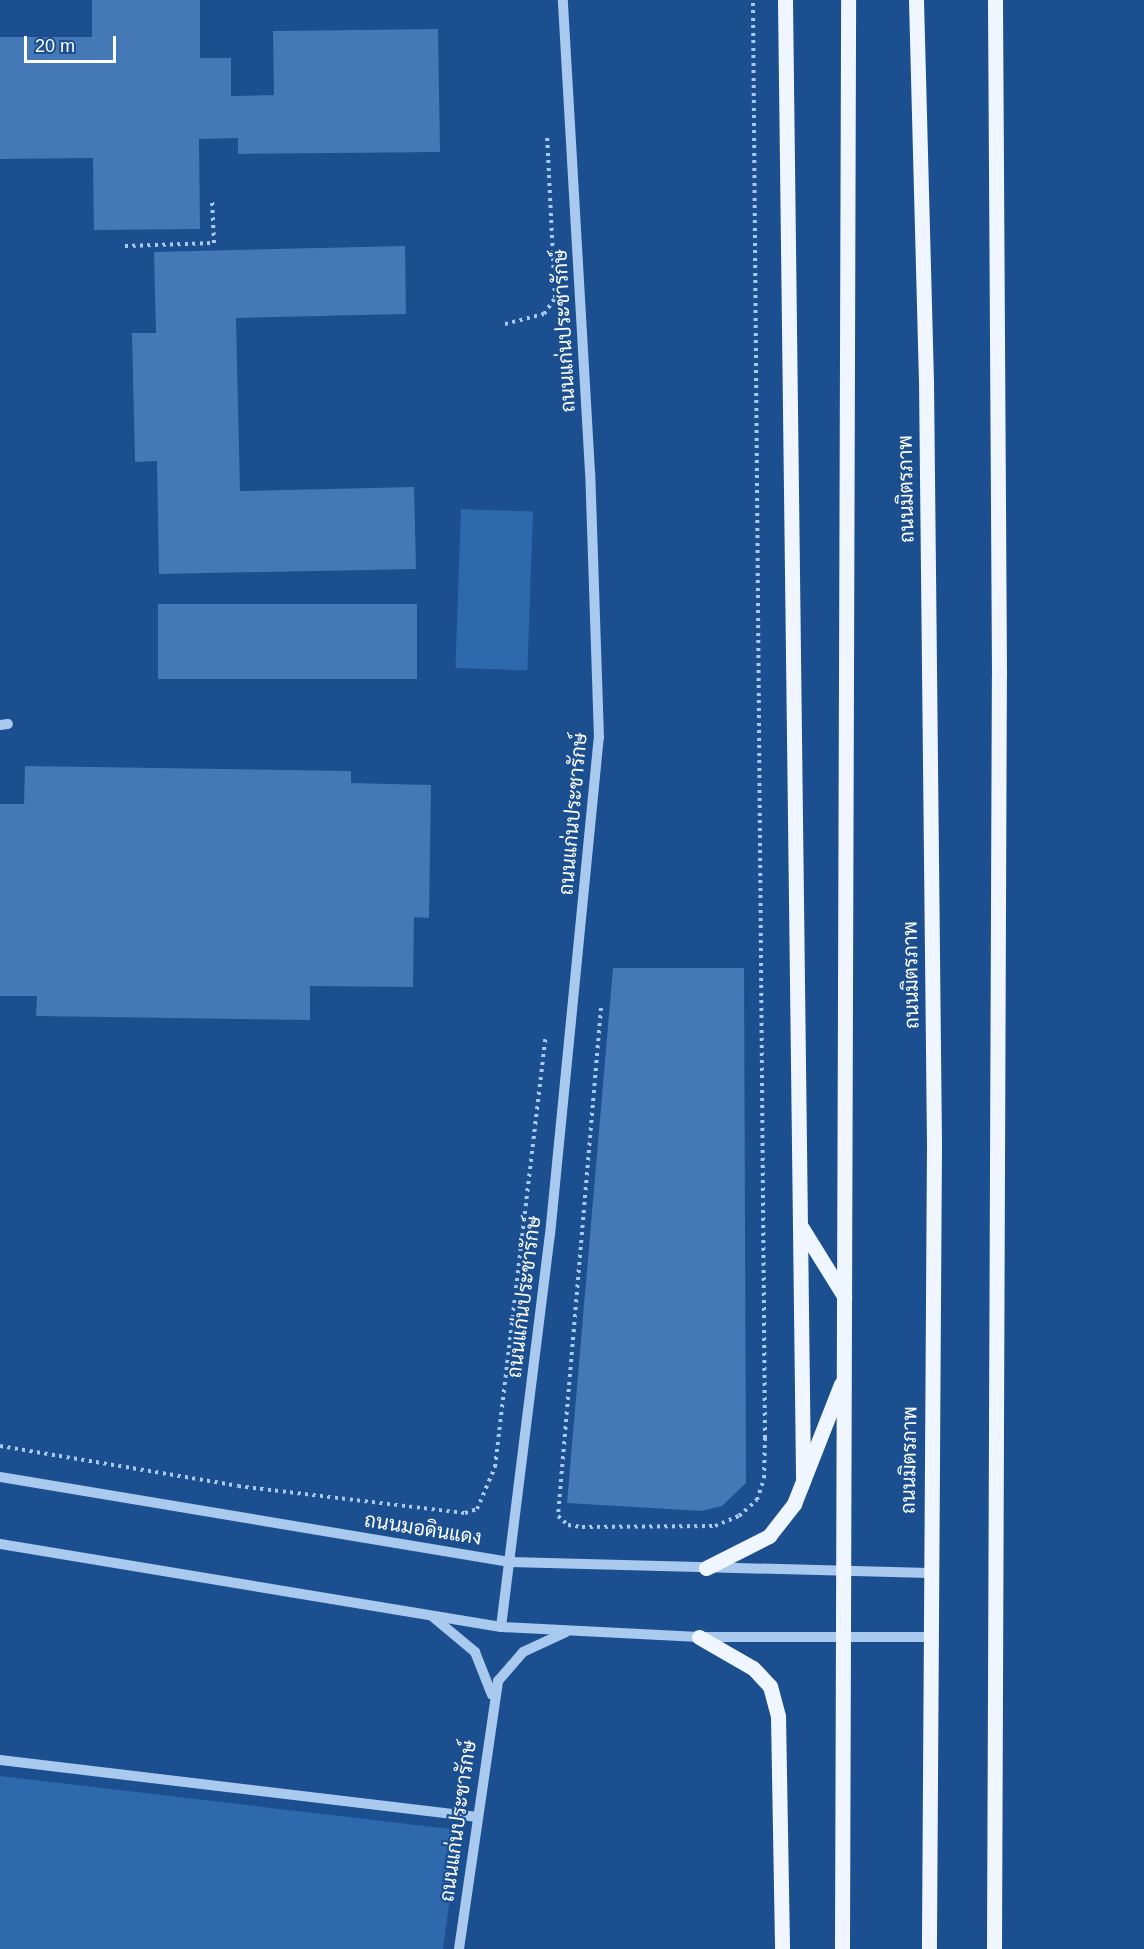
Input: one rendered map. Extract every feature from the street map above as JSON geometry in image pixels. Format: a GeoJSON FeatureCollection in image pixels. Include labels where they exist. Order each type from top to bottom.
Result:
{"type":"FeatureCollection","features":[{"type":"Feature","properties":{"kind":"main road"},"geometry":{"type":"LineString","coordinates":[[785,0],[803,1481]]}},
{"type":"Feature","properties":{"kind":"main road"},"geometry":{"type":"LineString","coordinates":[[842,1949],[848,0]]}},
{"type":"Feature","properties":{"kind":"main road","name":"ถนนมิตรภาพ"},"geometry":{"type":"LineString","coordinates":[[916,0],[926,381],[933,1119],[929,1573],[929,1949]]}},
{"type":"Feature","properties":{"kind":"main road"},"geometry":{"type":"LineString","coordinates":[[994,1949],[999,687],[995,0]]}},
{"type":"Feature","properties":{"kind":"main road"},"geometry":{"type":"LineString","coordinates":[[800,1226],[844,1296]]}},
{"type":"Feature","properties":{"kind":"main road"},"geometry":{"type":"LineString","coordinates":[[706,1568],[769,1536],[794,1504],[844,1375]]}},
{"type":"Feature","properties":{"kind":"main road"},"geometry":{"type":"LineString","coordinates":[[699,1637],[753,1668],[773,1696],[778,1716],[782,1949]]}},
{"type":"Feature","properties":{"kind":"street","name":"ถนนแก่นประชารักษ์"},"geometry":{"type":"LineString","coordinates":[[501,1627],[551,1224],[599,738],[590,472],[562,0]]}},
{"type":"Feature","properties":{"kind":"street","name":"ถนนมอดินแดง"},"geometry":{"type":"LineString","coordinates":[[0,1477],[510,1562],[844,1573],[929,1573]]}},
{"type":"Feature","properties":{"kind":"street"},"geometry":{"type":"LineString","coordinates":[[0,1544],[501,1627],[699,1637],[844,1639],[930,1637]]}},
{"type":"Feature","properties":{"kind":"street"},"geometry":{"type":"LineString","coordinates":[[433,1617],[483,1663],[493,1698]]}},
{"type":"Feature","properties":{"kind":"street"},"geometry":{"type":"LineString","coordinates":[[493,1698],[513,1661],[568,1630]]}},
{"type":"Feature","properties":{"kind":"street","name":"ถนนแก่นประชารักษ์"},"geometry":{"type":"LineString","coordinates":[[459,1949],[493,1698]]}},
{"type":"Feature","properties":{"kind":"street"},"geometry":{"type":"LineString","coordinates":[[0,1760],[476,1816]]}},
{"type":"Feature","properties":{"kind":"path"},"geometry":{"type":"LineString","coordinates":[[601,1008],[558,1516],[568,1525],[582,1527],[716,1526],[739,1516],[757,1500],[764,1478],[765,1448],[753,0]]}},
{"type":"Feature","properties":{"kind":"path"},"geometry":{"type":"LineString","coordinates":[[505,324],[544,314],[555,298],[547,132]]}},
{"type":"Feature","properties":{"kind":"path"},"geometry":{"type":"LineString","coordinates":[[125,246],[214,243],[212,199]]}},
{"type":"Feature","properties":{"kind":"path"},"geometry":{"type":"LineString","coordinates":[[0,1446],[238,1486],[465,1513],[477,1509],[484,1501],[495,1467],[546,1036]]}},
{"type":"Feature","properties":{"kind":"shaded area"},"geometry":{"type":"Polygon","coordinates":[[[461,509],[533,512],[527,670],[455,668],[461,509]]]}},
{"type":"Feature","properties":{"kind":"shaded area"},"geometry":{"type":"Polygon","coordinates":[[[0,1776],[459,1830],[443,1949],[0,1949],[0,1776]]]}},
{"type":"Feature","properties":{"kind":"building"},"geometry":{"type":"Polygon","coordinates":[[[92,0],[200,0],[200,58],[231,58],[231,96],[274,95],[273,31],[438,29],[440,152],[238,154],[238,138],[199,139],[200,229],[94,230],[93,158],[0,159],[0,37],[92,37],[92,0]]]}},
{"type":"Feature","properties":{"kind":"building"},"geometry":{"type":"Polygon","coordinates":[[[405,246],[406,314],[236,318],[240,491],[414,487],[416,569],[159,574],[157,461],[135,462],[132,333],[156,333],[154,252],[405,246]]]}},
{"type":"Feature","properties":{"kind":"building"},"geometry":{"type":"Polygon","coordinates":[[[158,604],[417,604],[417,679],[158,679],[158,604]]]}},
{"type":"Feature","properties":{"kind":"building"},"geometry":{"type":"Polygon","coordinates":[[[25,766],[351,771],[351,783],[431,785],[429,918],[414,917],[413,987],[310,986],[310,1020],[36,1016],[37,996],[0,996],[0,804],[24,804],[25,766]]]}},
{"type":"Feature","properties":{"kind":"building"},"geometry":{"type":"Polygon","coordinates":[[[613,968],[744,968],[746,1483],[722,1506],[701,1511],[567,1503],[613,968]]]}}]}
